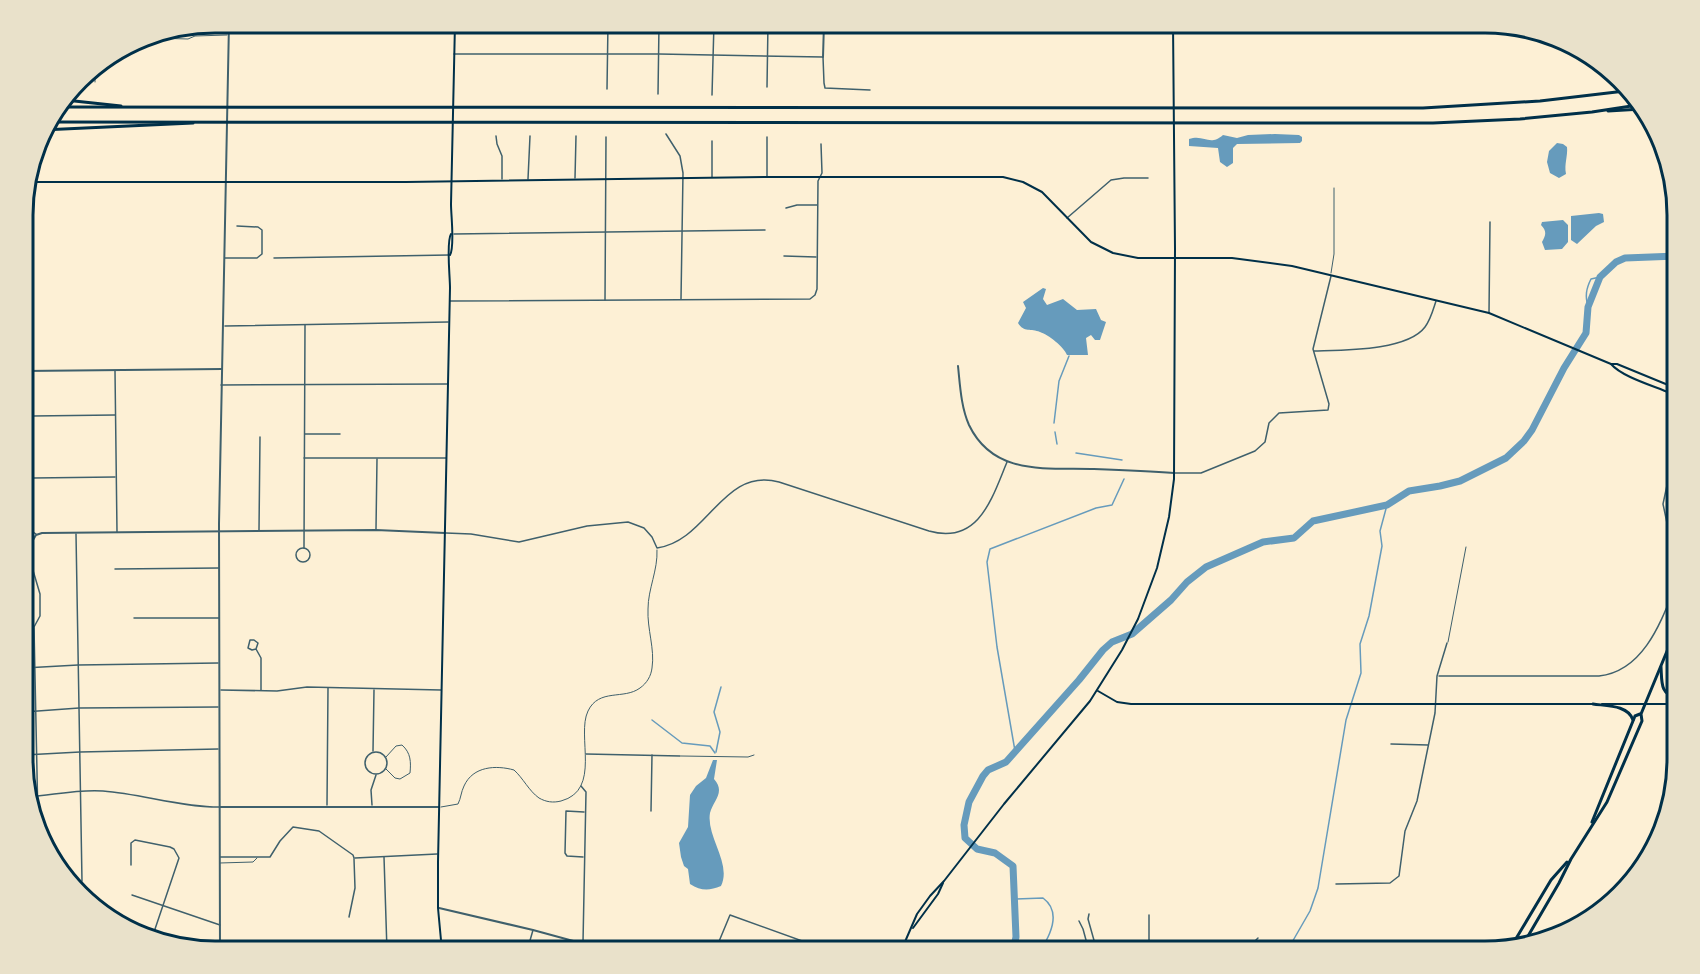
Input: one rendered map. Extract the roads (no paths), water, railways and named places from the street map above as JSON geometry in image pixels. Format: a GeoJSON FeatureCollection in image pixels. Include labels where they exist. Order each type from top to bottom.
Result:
{"type":"FeatureCollection","features":[{"type":"Feature","properties":{"kind":"highway"},"geometry":{"type":"LineString","coordinates":[[69,107],[1191,108],[1460,106],[1540,101],[1619,92]]}},
{"type":"Feature","properties":{"kind":"highway"},"geometry":{"type":"LineString","coordinates":[[73,101],[131,107]]}},
{"type":"Feature","properties":{"kind":"highway"},"geometry":{"type":"LineString","coordinates":[[1592,112],[1630,106]]}},
{"type":"Feature","properties":{"kind":"highway"},"geometry":{"type":"LineString","coordinates":[[58,122],[1455,122],[1633,110]]}},
{"type":"Feature","properties":{"kind":"highway"},"geometry":{"type":"LineString","coordinates":[[54,130],[212,122]]}},
{"type":"Feature","properties":{"kind":"highway"},"geometry":{"type":"LineString","coordinates":[[1528,936],[1559,883],[1570,859],[1613,790],[1642,721],[1641,714],[1667,651]]}},
{"type":"Feature","properties":{"kind":"highway"},"geometry":{"type":"LineString","coordinates":[[1661,666],[1667,696]]}},
{"type":"Feature","properties":{"kind":"highway"},"geometry":{"type":"LineString","coordinates":[[1593,704],[1625,709],[1631,714],[1633,721]]}},
{"type":"Feature","properties":{"kind":"highway"},"geometry":{"type":"LineString","coordinates":[[1590,826],[1635,716],[1641,714]]}},
{"type":"Feature","properties":{"kind":"highway"},"geometry":{"type":"LineString","coordinates":[[1516,939],[1551,880],[1570,859]]}},
{"type":"Feature","properties":{"kind":"main road"},"geometry":{"type":"LineString","coordinates":[[441,941],[438,908],[438,854],[450,255],[453,250],[451,181],[454,33]]}},
{"type":"Feature","properties":{"kind":"main road"},"geometry":{"type":"LineString","coordinates":[[905,941],[917,914],[934,890],[944,881],[1098,690],[1138,619],[1160,554],[1169,517],[1174,473],[1173,33]]}},
{"type":"Feature","properties":{"kind":"main road"},"geometry":{"type":"LineString","coordinates":[[37,182],[1003,177],[1023,182],[1042,192],[1091,242],[1113,253],[1138,258],[1252,259],[1437,300],[1489,314],[1667,385]]}},
{"type":"Feature","properties":{"kind":"main road"},"geometry":{"type":"LineString","coordinates":[[1611,364],[1615,369],[1667,392]]}},
{"type":"Feature","properties":{"kind":"main road"},"geometry":{"type":"LineString","coordinates":[[1098,690],[1118,702],[1131,704],[1667,704]]}},
{"type":"Feature","properties":{"kind":"main road"},"geometry":{"type":"LineString","coordinates":[[911,930],[938,894],[944,881]]}},
{"type":"Feature","properties":{"kind":"street"},"geometry":{"type":"LineString","coordinates":[[607,89],[609,33]]}},
{"type":"Feature","properties":{"kind":"street"},"geometry":{"type":"LineString","coordinates":[[658,94],[659,33]]}},
{"type":"Feature","properties":{"kind":"street"},"geometry":{"type":"LineString","coordinates":[[712,95],[714,33]]}},
{"type":"Feature","properties":{"kind":"street"},"geometry":{"type":"LineString","coordinates":[[767,87],[768,33]]}},
{"type":"Feature","properties":{"kind":"street"},"geometry":{"type":"LineString","coordinates":[[824,33],[825,88],[870,90]]}},
{"type":"Feature","properties":{"kind":"street"},"geometry":{"type":"LineString","coordinates":[[220,941],[219,531],[229,34]]}},
{"type":"Feature","properties":{"kind":"street"},"geometry":{"type":"LineString","coordinates":[[453,54],[823,57]]}},
{"type":"Feature","properties":{"kind":"street"},"geometry":{"type":"LineString","coordinates":[[666,134],[680,156],[683,178],[681,300]]}},
{"type":"Feature","properties":{"kind":"street"},"geometry":{"type":"LineString","coordinates":[[496,136],[496,144],[502,156],[502,180]]}},
{"type":"Feature","properties":{"kind":"street"},"geometry":{"type":"LineString","coordinates":[[528,180],[530,136]]}},
{"type":"Feature","properties":{"kind":"street"},"geometry":{"type":"LineString","coordinates":[[575,179],[576,136]]}},
{"type":"Feature","properties":{"kind":"street"},"geometry":{"type":"LineString","coordinates":[[605,301],[606,137]]}},
{"type":"Feature","properties":{"kind":"street"},"geometry":{"type":"LineString","coordinates":[[767,137],[767,177]]}},
{"type":"Feature","properties":{"kind":"street"},"geometry":{"type":"LineString","coordinates":[[712,141],[712,178]]}},
{"type":"Feature","properties":{"kind":"street"},"geometry":{"type":"LineString","coordinates":[[449,301],[806,300],[815,295],[818,205],[822,173],[821,144]]}},
{"type":"Feature","properties":{"kind":"street"},"geometry":{"type":"LineString","coordinates":[[1067,218],[1111,180],[1148,178]]}},
{"type":"Feature","properties":{"kind":"street"},"geometry":{"type":"LineString","coordinates":[[786,208],[797,205],[818,205]]}},
{"type":"Feature","properties":{"kind":"street"},"geometry":{"type":"LineString","coordinates":[[1489,314],[1490,222]]}},
{"type":"Feature","properties":{"kind":"street"},"geometry":{"type":"LineString","coordinates":[[224,258],[254,258],[262,254],[262,230],[258,227],[237,226]]}},
{"type":"Feature","properties":{"kind":"street"},"geometry":{"type":"LineString","coordinates":[[451,234],[605,234],[765,230]]}},
{"type":"Feature","properties":{"kind":"street"},"geometry":{"type":"LineString","coordinates":[[274,258],[450,255]]}},
{"type":"Feature","properties":{"kind":"street"},"geometry":{"type":"LineString","coordinates":[[784,256],[817,257]]}},
{"type":"Feature","properties":{"kind":"street"},"geometry":{"type":"LineString","coordinates":[[958,366],[963,406],[968,424],[975,436],[989,451],[1007,462],[1033,468],[1201,472],[1256,451],[1265,442],[1269,423],[1279,413],[1328,410],[1329,404],[1313,351],[1331,275]]}},
{"type":"Feature","properties":{"kind":"street"},"geometry":{"type":"LineString","coordinates":[[1313,351],[1351,350],[1410,339],[1426,326],[1437,300]]}},
{"type":"Feature","properties":{"kind":"street"},"geometry":{"type":"LineString","coordinates":[[223,326],[449,322]]}},
{"type":"Feature","properties":{"kind":"street"},"geometry":{"type":"LineString","coordinates":[[304,548],[305,324]]}},
{"type":"Feature","properties":{"kind":"street"},"geometry":{"type":"LineString","coordinates":[[33,371],[222,369]]}},
{"type":"Feature","properties":{"kind":"street"},"geometry":{"type":"LineString","coordinates":[[115,370],[117,532]]}},
{"type":"Feature","properties":{"kind":"street"},"geometry":{"type":"LineString","coordinates":[[221,386],[448,384]]}},
{"type":"Feature","properties":{"kind":"street"},"geometry":{"type":"LineString","coordinates":[[33,416],[116,415]]}},
{"type":"Feature","properties":{"kind":"street"},"geometry":{"type":"LineString","coordinates":[[304,434],[340,434]]}},
{"type":"Feature","properties":{"kind":"street"},"geometry":{"type":"LineString","coordinates":[[259,531],[260,437]]}},
{"type":"Feature","properties":{"kind":"street"},"geometry":{"type":"LineString","coordinates":[[304,458],[447,458]]}},
{"type":"Feature","properties":{"kind":"street"},"geometry":{"type":"LineString","coordinates":[[376,530],[377,458]]}},
{"type":"Feature","properties":{"kind":"street"},"geometry":{"type":"LineString","coordinates":[[33,564],[33,540],[36,535],[42,533],[376,530],[471,534],[519,542],[586,526],[628,522],[639,525],[648,532],[657,548],[670,546],[683,539],[736,488],[760,480],[779,482],[928,531],[957,532],[970,526],[984,512],[1007,462]]}},
{"type":"Feature","properties":{"kind":"street"},"geometry":{"type":"LineString","coordinates":[[33,478],[116,477]]}},
{"type":"Feature","properties":{"kind":"street"},"geometry":{"type":"LineString","coordinates":[[1667,485],[1663,504],[1667,524]]}},
{"type":"Feature","properties":{"kind":"street"},"geometry":{"type":"LineString","coordinates":[[33,532],[36,535]]}},
{"type":"Feature","properties":{"kind":"street"},"geometry":{"type":"LineString","coordinates":[[76,533],[82,881]]}},
{"type":"Feature","properties":{"kind":"street"},"geometry":{"type":"LineString","coordinates":[[304,548],[308,549],[310,555],[307,561],[303,562],[297,559],[296,554],[304,548]]}},
{"type":"Feature","properties":{"kind":"street"},"geometry":{"type":"LineString","coordinates":[[115,569],[220,567]]}},
{"type":"Feature","properties":{"kind":"street"},"geometry":{"type":"LineString","coordinates":[[33,570],[40,594],[40,616],[34,627],[38,802]]}},
{"type":"Feature","properties":{"kind":"street"},"geometry":{"type":"LineString","coordinates":[[439,584],[444,584]]}},
{"type":"Feature","properties":{"kind":"street"},"geometry":{"type":"LineString","coordinates":[[1437,676],[1599,676],[1616,673],[1630,664],[1647,645],[1667,605]]}},
{"type":"Feature","properties":{"kind":"street"},"geometry":{"type":"LineString","coordinates":[[134,618],[220,618]]}},
{"type":"Feature","properties":{"kind":"street"},"geometry":{"type":"LineString","coordinates":[[1336,884],[1390,883],[1399,876],[1406,831],[1417,801],[1436,704],[1437,676],[1447,643]]}},
{"type":"Feature","properties":{"kind":"street"},"geometry":{"type":"LineString","coordinates":[[256,649],[261,658],[261,691]]}},
{"type":"Feature","properties":{"kind":"street"},"geometry":{"type":"LineString","coordinates":[[35,668],[78,665],[220,663]]}},
{"type":"Feature","properties":{"kind":"street"},"geometry":{"type":"LineString","coordinates":[[219,690],[328,688],[442,690]]}},
{"type":"Feature","properties":{"kind":"street"},"geometry":{"type":"LineString","coordinates":[[327,806],[328,688]]}},
{"type":"Feature","properties":{"kind":"street"},"geometry":{"type":"LineString","coordinates":[[373,752],[374,689]]}},
{"type":"Feature","properties":{"kind":"street"},"geometry":{"type":"LineString","coordinates":[[33,711],[80,708],[219,707]]}},
{"type":"Feature","properties":{"kind":"street"},"geometry":{"type":"LineString","coordinates":[[1391,744],[1428,745]]}},
{"type":"Feature","properties":{"kind":"street"},"geometry":{"type":"LineString","coordinates":[[33,755],[220,749]]}},
{"type":"Feature","properties":{"kind":"street"},"geometry":{"type":"LineString","coordinates":[[373,752],[380,752],[386,757],[388,763],[386,769],[376,774],[369,772],[365,766],[365,759],[373,752]]}},
{"type":"Feature","properties":{"kind":"street"},"geometry":{"type":"LineString","coordinates":[[586,754],[680,756]]}},
{"type":"Feature","properties":{"kind":"street"},"geometry":{"type":"LineString","coordinates":[[651,811],[652,755]]}},
{"type":"Feature","properties":{"kind":"street"},"geometry":{"type":"LineString","coordinates":[[372,806],[371,790],[376,774]]}},
{"type":"Feature","properties":{"kind":"street"},"geometry":{"type":"LineString","coordinates":[[581,786],[586,792],[583,941]]}},
{"type":"Feature","properties":{"kind":"street"},"geometry":{"type":"LineString","coordinates":[[38,796],[81,791],[108,792],[190,805],[220,807],[439,807]]}},
{"type":"Feature","properties":{"kind":"street"},"geometry":{"type":"LineString","coordinates":[[584,857],[565,854],[566,812],[585,812]]}},
{"type":"Feature","properties":{"kind":"street"},"geometry":{"type":"LineString","coordinates":[[220,857],[270,857],[290,828],[312,828],[319,831],[353,855],[355,888],[349,917]]}},
{"type":"Feature","properties":{"kind":"street"},"geometry":{"type":"LineString","coordinates":[[131,865],[133,841],[164,845],[174,849],[177,853],[178,864],[155,930]]}},
{"type":"Feature","properties":{"kind":"street"},"geometry":{"type":"LineString","coordinates":[[354,858],[438,854]]}},
{"type":"Feature","properties":{"kind":"street"},"geometry":{"type":"LineString","coordinates":[[384,857],[387,941]]}},
{"type":"Feature","properties":{"kind":"street"},"geometry":{"type":"LineString","coordinates":[[132,895],[220,925]]}},
{"type":"Feature","properties":{"kind":"street"},"geometry":{"type":"LineString","coordinates":[[438,908],[575,941]]}},
{"type":"Feature","properties":{"kind":"street"},"geometry":{"type":"LineString","coordinates":[[1089,914],[1088,919],[1094,941]]}},
{"type":"Feature","properties":{"kind":"street"},"geometry":{"type":"LineString","coordinates":[[720,941],[730,915],[802,941]]}},
{"type":"Feature","properties":{"kind":"street"},"geometry":{"type":"LineString","coordinates":[[1149,915],[1149,941]]}},
{"type":"Feature","properties":{"kind":"street"},"geometry":{"type":"LineString","coordinates":[[1079,921],[1086,941]]}},
{"type":"Feature","properties":{"kind":"street"},"geometry":{"type":"LineString","coordinates":[[530,941],[533,930]]}},
{"type":"Feature","properties":{"kind":"street"},"geometry":{"type":"LineString","coordinates":[[1255,941],[1258,938]]}},
{"type":"Feature","properties":{"kind":"lane"},"geometry":{"type":"LineString","coordinates":[[170,39],[229,34]]}},
{"type":"Feature","properties":{"kind":"lane"},"geometry":{"type":"LineString","coordinates":[[1331,275],[1334,254],[1334,188]]}},
{"type":"Feature","properties":{"kind":"lane"},"geometry":{"type":"LineString","coordinates":[[1447,643],[1466,547]]}},
{"type":"Feature","properties":{"kind":"lane"},"geometry":{"type":"LineString","coordinates":[[439,807],[458,804],[467,781],[479,771],[490,767],[514,770],[536,795],[548,801],[566,799],[581,786],[586,754],[586,717],[593,703],[606,696],[635,691],[651,674],[648,607],[657,560],[657,548]]}},
{"type":"Feature","properties":{"kind":"lane"},"geometry":{"type":"LineString","coordinates":[[386,757],[396,746],[402,745],[410,755],[410,773],[400,779],[394,778],[386,769]]}},
{"type":"Feature","properties":{"kind":"lane"},"geometry":{"type":"LineString","coordinates":[[680,756],[748,757],[754,755]]}},
{"type":"Feature","properties":{"kind":"lane"},"geometry":{"type":"LineString","coordinates":[[220,863],[253,862],[258,857]]}},
{"type":"Feature","properties":{"kind":"water"},"geometry":{"type":"Polygon","coordinates":[[[1223,135],[1237,138],[1248,135],[1299,135],[1302,141],[1300,143],[1237,144],[1233,148],[1233,163],[1227,167],[1220,162],[1218,148],[1189,146],[1189,139],[1194,138],[1214,140],[1223,135]]]}},
{"type":"Feature","properties":{"kind":"water"},"geometry":{"type":"Polygon","coordinates":[[[1557,143],[1567,147],[1566,174],[1559,178],[1550,173],[1547,162],[1549,151],[1557,143]]]}},
{"type":"Feature","properties":{"kind":"water"},"geometry":{"type":"Polygon","coordinates":[[[1603,214],[1604,222],[1596,226],[1577,244],[1571,240],[1571,216],[1603,214]]]}},
{"type":"Feature","properties":{"kind":"water"},"geometry":{"type":"Polygon","coordinates":[[[1563,220],[1568,225],[1568,242],[1562,249],[1545,250],[1542,242],[1545,233],[1542,222],[1563,220]]]}},
{"type":"Feature","properties":{"kind":"water"},"geometry":{"type":"Polygon","coordinates":[[[1043,288],[1046,289],[1043,299],[1047,305],[1063,299],[1077,310],[1096,309],[1101,320],[1106,322],[1100,340],[1095,340],[1091,335],[1086,338],[1088,355],[1067,355],[1060,345],[1048,336],[1020,326],[1018,323],[1026,308],[1023,302],[1043,288]]]}},
{"type":"Feature","properties":{"kind":"water"},"geometry":{"type":"Polygon","coordinates":[[[713,760],[717,760],[714,779],[719,792],[710,813],[710,822],[724,877],[721,886],[705,889],[690,884],[688,869],[684,866],[679,843],[688,827],[690,795],[706,778],[713,760]]]}},
{"type":"Feature","properties":{"kind":"waterway"},"geometry":{"type":"LineString","coordinates":[[1015,941],[1013,866],[995,853],[977,849],[965,838],[964,825],[969,802],[988,770],[1006,762],[1103,650],[1112,642],[1132,634],[1206,567],[1263,542],[1294,538],[1313,521],[1387,505],[1409,491],[1460,481],[1506,458],[1532,430],[1564,368],[1586,333],[1588,307],[1600,277],[1616,262],[1625,258],[1667,256]]}},
{"type":"Feature","properties":{"kind":"waterway"},"geometry":{"type":"LineString","coordinates":[[1588,307],[1586,296],[1589,283],[1591,279],[1600,277]]}},
{"type":"Feature","properties":{"kind":"waterway"},"geometry":{"type":"LineString","coordinates":[[1054,423],[1059,381],[1069,356]]}},
{"type":"Feature","properties":{"kind":"waterway"},"geometry":{"type":"LineString","coordinates":[[1055,432],[1057,444]]}},
{"type":"Feature","properties":{"kind":"waterway"},"geometry":{"type":"LineString","coordinates":[[1076,453],[1122,460]]}},
{"type":"Feature","properties":{"kind":"waterway"},"geometry":{"type":"LineString","coordinates":[[1015,751],[997,647],[987,562],[990,549],[1096,508],[1112,505],[1124,479]]}},
{"type":"Feature","properties":{"kind":"waterway"},"geometry":{"type":"LineString","coordinates":[[1293,941],[1310,911],[1318,888],[1346,720],[1361,673],[1360,644],[1369,616],[1382,546],[1380,531],[1387,505]]}},
{"type":"Feature","properties":{"kind":"waterway"},"geometry":{"type":"LineString","coordinates":[[716,752],[720,732],[714,712],[721,687]]}},
{"type":"Feature","properties":{"kind":"waterway"},"geometry":{"type":"LineString","coordinates":[[652,720],[682,743],[710,746],[715,753]]}},
{"type":"Feature","properties":{"kind":"waterway"},"geometry":{"type":"LineString","coordinates":[[1016,899],[1043,898],[1049,904],[1053,917],[1045,941]]}}]}
